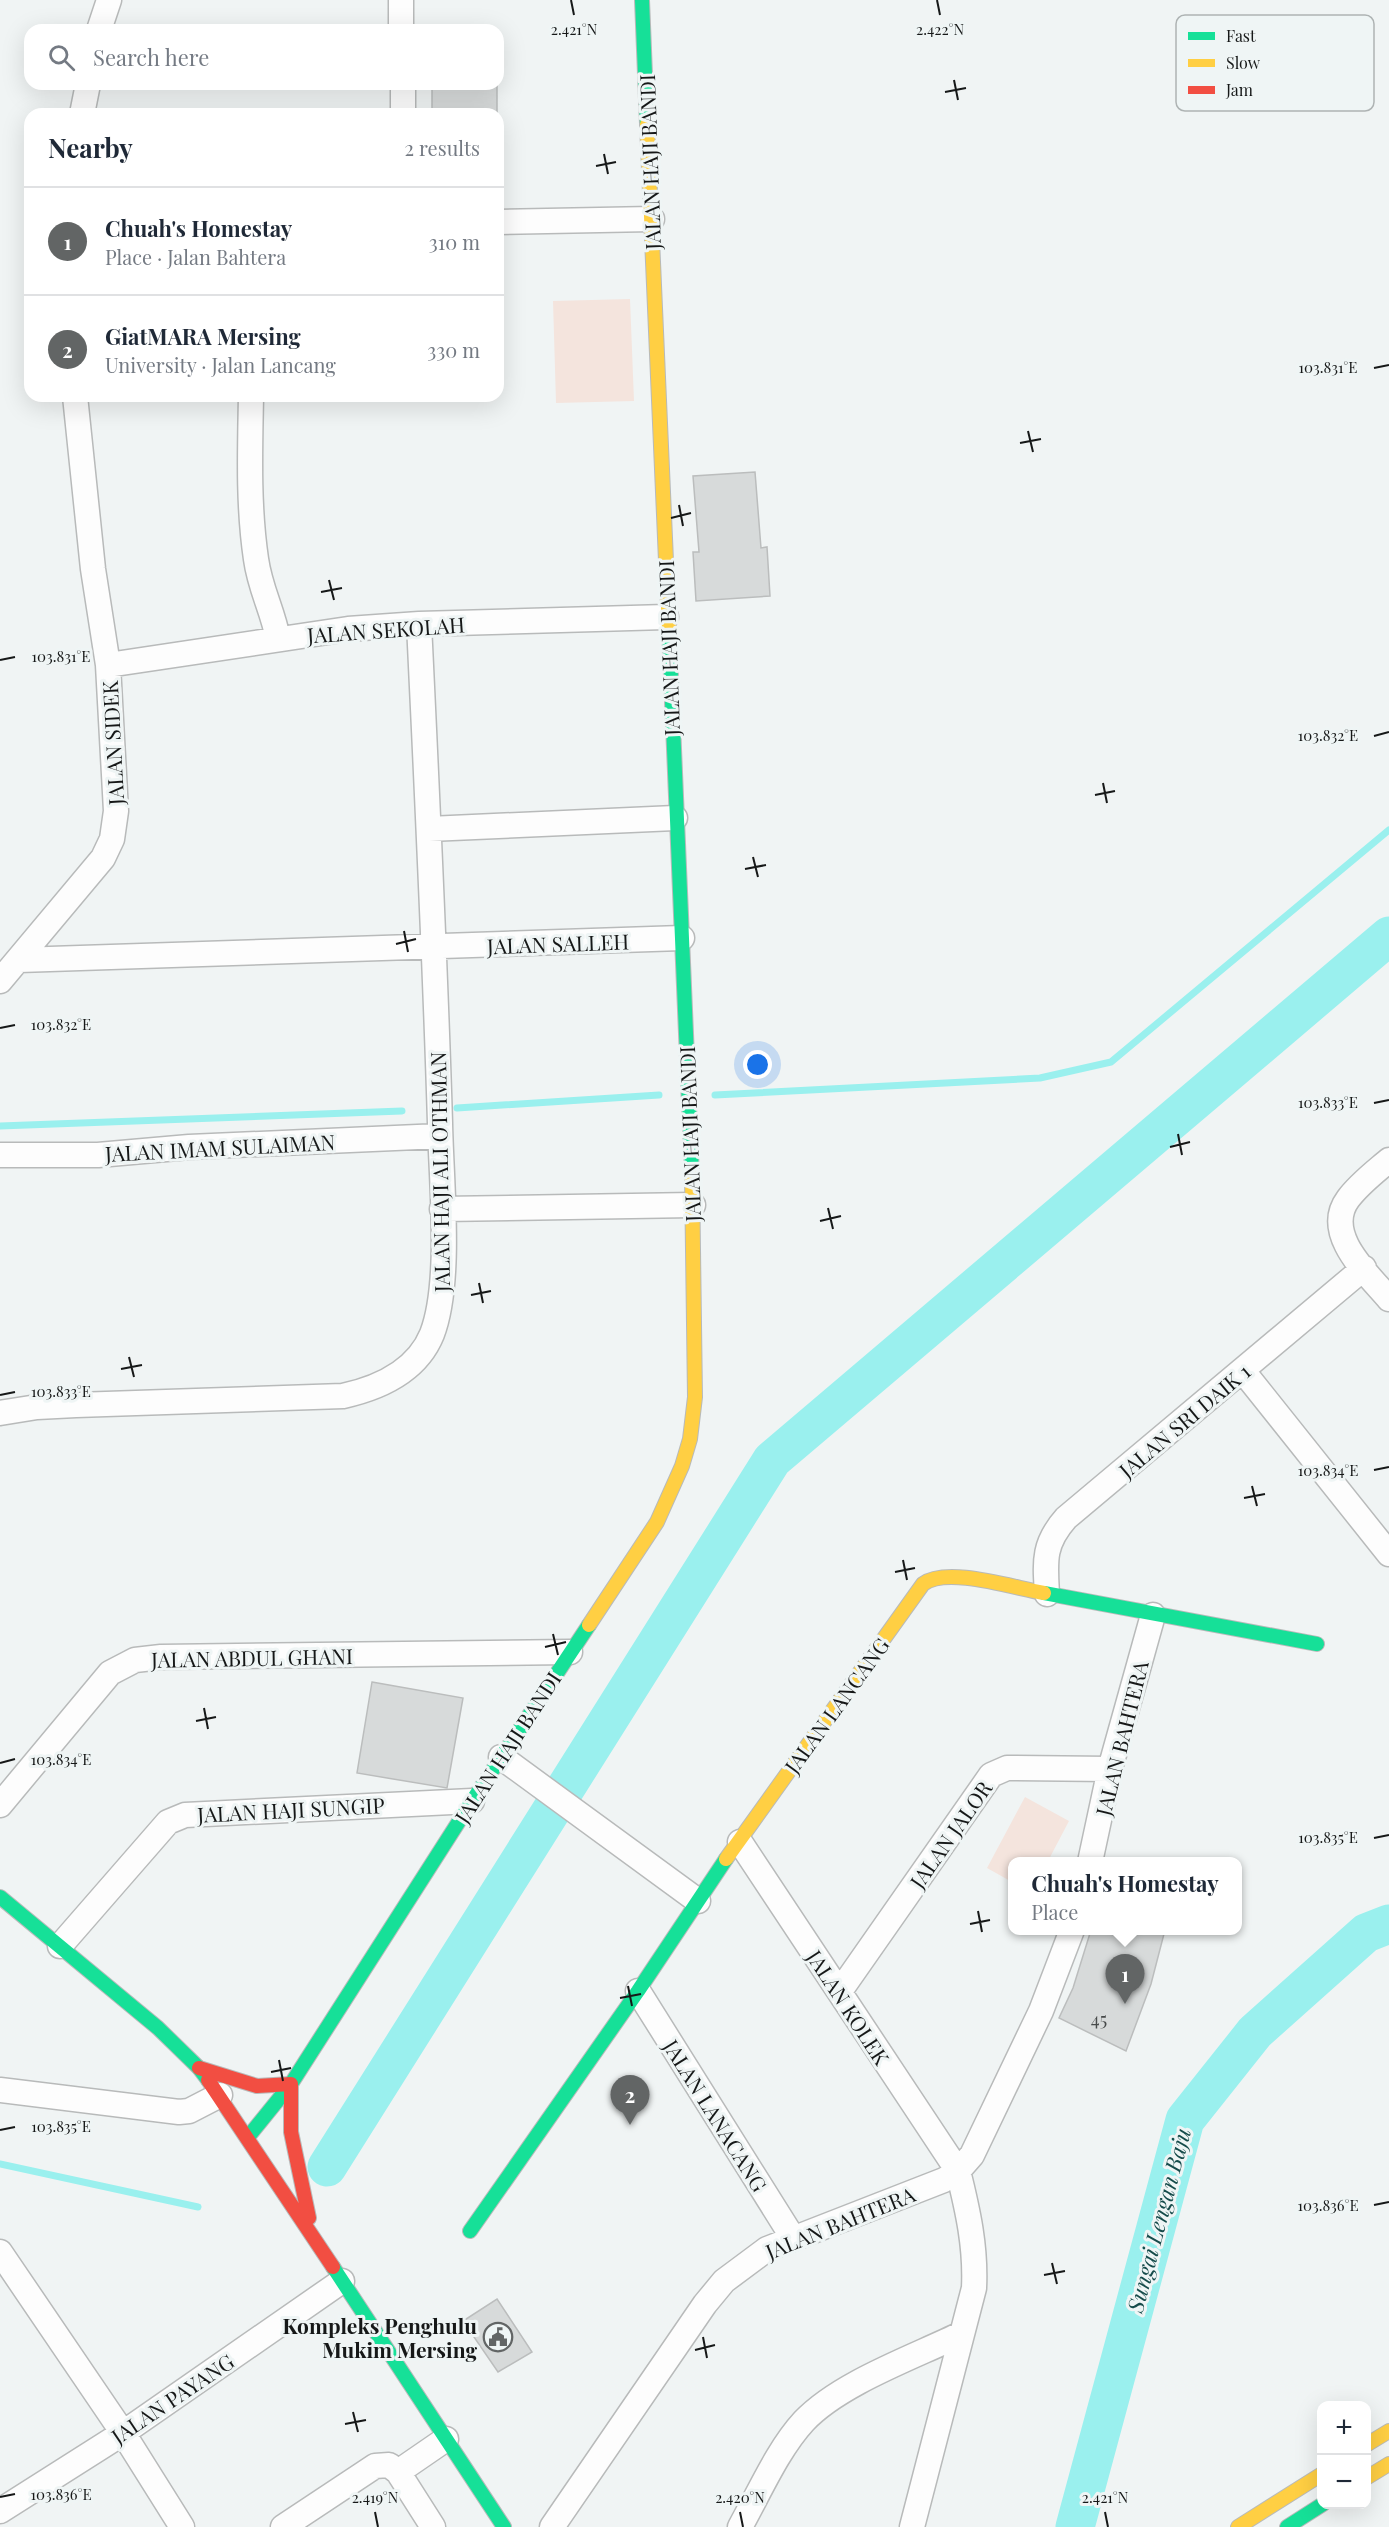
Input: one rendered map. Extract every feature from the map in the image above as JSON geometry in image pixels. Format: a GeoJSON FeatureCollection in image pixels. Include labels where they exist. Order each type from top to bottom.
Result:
{"type":"FeatureCollection","features":[{"type":"Feature","properties":{"kind":"main road","name":"JALAN HAJI BANDI"},"geometry":{"type":"LineString","coordinates":[[248,2137],[291,2084],[472,1801],[657,1522],[682,1467],[690,1439],[695,1396],[693,1204],[666,617],[642,0]]}},
{"type":"Feature","properties":{"kind":"main road","name":"JALAN LANCANG"},"geometry":{"type":"LineString","coordinates":[[471,2231],[787,1771],[923,1584],[931,1578],[952,1576],[1317,1644]]}},
{"type":"Feature","properties":{"kind":"main road"},"geometry":{"type":"LineString","coordinates":[[0,1897],[158,2028],[199,2068],[248,2137],[504,2527]]}},
{"type":"Feature","properties":{"kind":"main road"},"geometry":{"type":"LineString","coordinates":[[199,2068],[257,2086],[291,2084],[291,2132],[299,2181],[315,2240]]}},
{"type":"Feature","properties":{"kind":"main road"},"geometry":{"type":"LineString","coordinates":[[1371,2442],[1389,2431]]}},
{"type":"Feature","properties":{"kind":"main road"},"geometry":{"type":"LineString","coordinates":[[1371,2475],[1389,2464]]}},
{"type":"Feature","properties":{"kind":"main road"},"geometry":{"type":"LineString","coordinates":[[1238,2527],[1317,2477]]}},
{"type":"Feature","properties":{"kind":"main road"},"geometry":{"type":"LineString","coordinates":[[1292,2492],[1294,2525]]}},
{"type":"Feature","properties":{"kind":"main road"},"geometry":{"type":"LineString","coordinates":[[1294,2525],[1317,2509]]}},
{"type":"Feature","properties":{"kind":"street"},"geometry":{"type":"LineString","coordinates":[[101,24],[110,0]]}},
{"type":"Feature","properties":{"kind":"street"},"geometry":{"type":"LineString","coordinates":[[400,0],[401,24]]}},
{"type":"Feature","properties":{"kind":"street"},"geometry":{"type":"LineString","coordinates":[[83,108],[87,90]]}},
{"type":"Feature","properties":{"kind":"street"},"geometry":{"type":"LineString","coordinates":[[403,90],[403,108]]}},
{"type":"Feature","properties":{"kind":"street"},"geometry":{"type":"LineString","coordinates":[[504,222],[652,219]]}},
{"type":"Feature","properties":{"kind":"street","name":"JALAN SIDEK"},"geometry":{"type":"LineString","coordinates":[[0,981],[103,858],[112,839],[116,811],[108,665],[93,569],[76,402]]}},
{"type":"Feature","properties":{"kind":"street"},"geometry":{"type":"LineString","coordinates":[[251,402],[250,486],[256,558],[263,594],[278,639]]}},
{"type":"Feature","properties":{"kind":"street","name":"JALAN SEKOLAH"},"geometry":{"type":"LineString","coordinates":[[108,665],[348,629],[419,624],[666,617]]}},
{"type":"Feature","properties":{"kind":"street","name":"JALAN HAJI ALI OTHMAN"},"geometry":{"type":"LineString","coordinates":[[0,1413],[37,1407],[76,1405],[312,1399],[343,1396],[370,1390],[392,1379],[414,1362],[431,1337],[442,1303],[442,1209],[434,947],[419,624]]}},
{"type":"Feature","properties":{"kind":"street"},"geometry":{"type":"LineString","coordinates":[[429,829],[675,818]]}},
{"type":"Feature","properties":{"kind":"street","name":"JALAN SALLEH"},"geometry":{"type":"LineString","coordinates":[[19,960],[682,938]]}},
{"type":"Feature","properties":{"kind":"street","name":"JALAN IMAM SULAIMAN"},"geometry":{"type":"LineString","coordinates":[[0,1155],[98,1155],[189,1147],[440,1136]]}},
{"type":"Feature","properties":{"kind":"street"},"geometry":{"type":"LineString","coordinates":[[1389,1160],[1348,1199],[1342,1208],[1340,1221],[1348,1248],[1389,1299]]}},
{"type":"Feature","properties":{"kind":"street"},"geometry":{"type":"LineString","coordinates":[[442,1209],[693,1204]]}},
{"type":"Feature","properties":{"kind":"street","name":"JALAN SRI DAIK 1"},"geometry":{"type":"LineString","coordinates":[[1047,1594],[1047,1549],[1053,1533],[1066,1518],[1364,1268]]}},
{"type":"Feature","properties":{"kind":"street"},"geometry":{"type":"LineString","coordinates":[[1243,1371],[1389,1554]]}},
{"type":"Feature","properties":{"kind":"street","name":"JALAN BAHTERA"},"geometry":{"type":"LineString","coordinates":[[1091,1857],[1110,1769],[1153,1615]]}},
{"type":"Feature","properties":{"kind":"street","name":"JALAN ABDUL GHANI"},"geometry":{"type":"LineString","coordinates":[[0,1805],[110,1673],[135,1660],[161,1657],[570,1653]]}},
{"type":"Feature","properties":{"kind":"street"},"geometry":{"type":"LineString","coordinates":[[501,1757],[698,1901]]}},
{"type":"Feature","properties":{"kind":"street","name":"JALAN JALOR"},"geometry":{"type":"LineString","coordinates":[[840,1991],[991,1775],[1007,1767],[1110,1769]]}},
{"type":"Feature","properties":{"kind":"street","name":"JALAN HAJI SUNGIP"},"geometry":{"type":"LineString","coordinates":[[60,1946],[168,1822],[185,1815],[472,1801]]}},
{"type":"Feature","properties":{"kind":"street","name":"JALAN KOLEK"},"geometry":{"type":"LineString","coordinates":[[740,1842],[840,1991],[860,2027],[958,2172]]}},
{"type":"Feature","properties":{"kind":"street","name":"JALAN BAHTERA"},"geometry":{"type":"LineString","coordinates":[[552,2527],[705,2304],[744,2264],[767,2249],[944,2180],[958,2172],[972,2155],[1041,2011],[1069,1935]]}},
{"type":"Feature","properties":{"kind":"street","name":"JALAN LANACANG"},"geometry":{"type":"LineString","coordinates":[[638,1991],[794,2238]]}},
{"type":"Feature","properties":{"kind":"street"},"geometry":{"type":"LineString","coordinates":[[0,2090],[179,2112],[189,2111],[219,2095]]}},
{"type":"Feature","properties":{"kind":"street"},"geometry":{"type":"LineString","coordinates":[[912,2527],[970,2305],[975,2270],[972,2228],[958,2172]]}},
{"type":"Feature","properties":{"kind":"street"},"geometry":{"type":"LineString","coordinates":[[0,2252],[123,2433],[182,2527]]}},
{"type":"Feature","properties":{"kind":"street","name":"JALAN PAYANG"},"geometry":{"type":"LineString","coordinates":[[0,2511],[123,2433],[342,2281]]}},
{"type":"Feature","properties":{"kind":"street"},"geometry":{"type":"LineString","coordinates":[[740,2527],[789,2440],[823,2404],[842,2391],[961,2334]]}},
{"type":"Feature","properties":{"kind":"street"},"geometry":{"type":"LineString","coordinates":[[398,2472],[446,2439]]}},
{"type":"Feature","properties":{"kind":"street"},"geometry":{"type":"LineString","coordinates":[[283,2527],[375,2466],[389,2465],[398,2472],[433,2527]]}},
{"type":"Feature","properties":{"kind":"shaded area"},"geometry":{"type":"Polygon","coordinates":[[[630,299],[634,401],[556,403],[553,301],[630,299]]]}},
{"type":"Feature","properties":{"kind":"shaded area"},"geometry":{"type":"Polygon","coordinates":[[[1025,1797],[1069,1821],[1050,1857],[1008,1857],[1008,1880],[987,1868],[1025,1797]]]}},
{"type":"Feature","properties":{"kind":"building"},"geometry":{"type":"Polygon","coordinates":[[[432,90],[497,90],[497,108],[432,108],[432,90]]]}},
{"type":"Feature","properties":{"kind":"building"},"geometry":{"type":"Polygon","coordinates":[[[755,472],[761,548],[767,547],[770,596],[696,601],[693,552],[699,552],[693,476],[755,472]]]}},
{"type":"Feature","properties":{"kind":"building"},"geometry":{"type":"Polygon","coordinates":[[[372,1682],[463,1698],[447,1788],[357,1773],[372,1682]]]}},
{"type":"Feature","properties":{"kind":"building"},"geometry":{"type":"Polygon","coordinates":[[[1089,1935],[1164,1935],[1151,1984],[1126,2051],[1059,2018],[1073,1988],[1089,1935]]]}},
{"type":"Feature","properties":{"kind":"building","name":"Kompleks Penghulu Mukim Mersing"},"geometry":{"type":"Polygon","coordinates":[[[497,2299],[532,2352],[498,2372],[463,2321],[497,2299]]]}},
{"type":"Feature","properties":{"kind":"waterway"},"geometry":{"type":"LineString","coordinates":[[715,1095],[1040,1078],[1111,1062],[1389,830]]}},
{"type":"Feature","properties":{"kind":"waterway"},"geometry":{"type":"LineString","coordinates":[[327,2167],[772,1460],[1389,936]]}},
{"type":"Feature","properties":{"kind":"waterway"},"geometry":{"type":"LineString","coordinates":[[457,1108],[659,1095]]}},
{"type":"Feature","properties":{"kind":"waterway"},"geometry":{"type":"LineString","coordinates":[[0,1126],[402,1111]]}},
{"type":"Feature","properties":{"kind":"waterway","name":"Sungai Lengan Baju"},"geometry":{"type":"LineString","coordinates":[[1075,2527],[1185,2120],[1255,2032],[1366,1933],[1389,1924]]}},
{"type":"Feature","properties":{"kind":"waterway"},"geometry":{"type":"LineString","coordinates":[[0,2164],[198,2207]]}},
{"type":"Feature","properties":{"kind":"traffic: fast"},"geometry":{"type":"LineString","coordinates":[[642,0],[647,124]]}},
{"type":"Feature","properties":{"kind":"traffic: fast"},"geometry":{"type":"LineString","coordinates":[[669,630],[692,1176]]}},
{"type":"Feature","properties":{"kind":"traffic: fast"},"geometry":{"type":"LineString","coordinates":[[1044,1593],[1317,1644]]}},
{"type":"Feature","properties":{"kind":"traffic: fast"},"geometry":{"type":"LineString","coordinates":[[248,2137],[291,2084],[472,1801],[589,1625]]}},
{"type":"Feature","properties":{"kind":"traffic: fast"},"geometry":{"type":"LineString","coordinates":[[470,2231],[638,1991],[726,1859]]}},
{"type":"Feature","properties":{"kind":"traffic: fast"},"geometry":{"type":"LineString","coordinates":[[0,1897],[158,2028],[199,2068],[208,2080]]}},
{"type":"Feature","properties":{"kind":"traffic: fast"},"geometry":{"type":"LineString","coordinates":[[333,2267],[504,2527]]}},
{"type":"Feature","properties":{"kind":"traffic: fast"},"geometry":{"type":"LineString","coordinates":[[1287,2527],[1317,2508]]}},
{"type":"Feature","properties":{"kind":"traffic: slow"},"geometry":{"type":"LineString","coordinates":[[647,124],[669,630]]}},
{"type":"Feature","properties":{"kind":"traffic: slow"},"geometry":{"type":"LineString","coordinates":[[589,1625],[657,1522],[682,1466],[690,1439],[695,1397],[692,1176]]}},
{"type":"Feature","properties":{"kind":"traffic: slow"},"geometry":{"type":"LineString","coordinates":[[726,1859],[923,1584],[934,1579],[964,1578],[1044,1593]]}},
{"type":"Feature","properties":{"kind":"traffic: slow"},"geometry":{"type":"LineString","coordinates":[[1371,2442],[1389,2431]]}},
{"type":"Feature","properties":{"kind":"traffic: slow"},"geometry":{"type":"LineString","coordinates":[[1371,2475],[1389,2464]]}},
{"type":"Feature","properties":{"kind":"traffic: slow"},"geometry":{"type":"LineString","coordinates":[[1238,2527],[1317,2477]]}},
{"type":"Feature","properties":{"kind":"traffic: jam"},"geometry":{"type":"LineString","coordinates":[[199,2068],[257,2086],[291,2084],[291,2132],[309,2218]]}},
{"type":"Feature","properties":{"kind":"traffic: jam"},"geometry":{"type":"LineString","coordinates":[[208,2080],[333,2267]]}},
{"type":"Feature","properties":{"kind":"place","name":"Chuah's Homestay"},"geometry":{"type":"Point","coordinates":[1125,2004]}},
{"type":"Feature","properties":{"kind":"place","name":"GiatMARA Mersing"},"geometry":{"type":"Point","coordinates":[630,2125]}},
{"type":"Feature","properties":{"kind":"place","name":"Kompleks Penghulu Mukim Mersing"},"geometry":{"type":"Point","coordinates":[498,2337]}}]}
